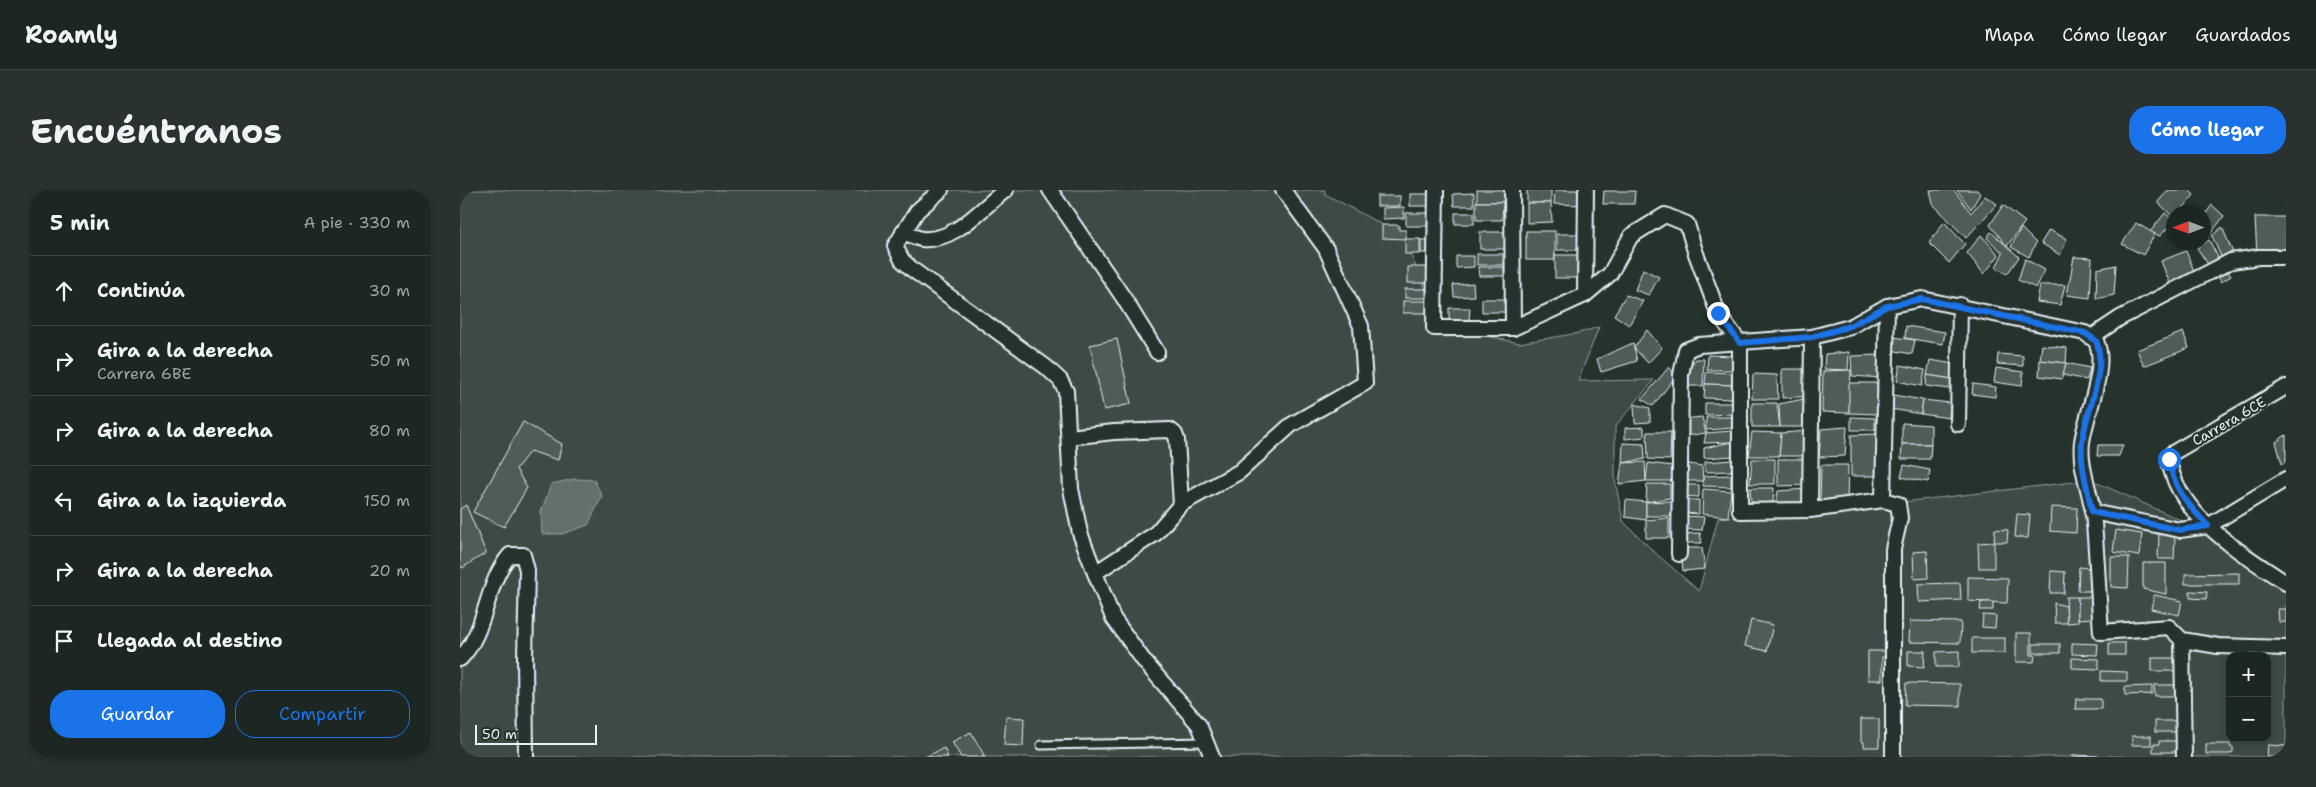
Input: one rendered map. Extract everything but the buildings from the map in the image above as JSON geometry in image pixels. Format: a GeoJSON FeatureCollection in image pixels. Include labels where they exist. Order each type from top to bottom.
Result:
{"type":"FeatureCollection","features":[{"type":"Feature","properties":{"kind":"street"},"geometry":{"type":"LineString","coordinates":[[941,190],[917,211],[895,246],[902,260],[1046,367],[1060,380],[1066,390],[1070,490],[1080,533],[1113,618],[1124,635],[1199,725],[1212,757]]}},
{"type":"Feature","properties":{"kind":"street"},"geometry":{"type":"LineString","coordinates":[[903,232],[922,239],[940,236],[960,228],[1006,190]]}},
{"type":"Feature","properties":{"kind":"street"},"geometry":{"type":"LineString","coordinates":[[1050,190],[1124,297],[1157,352]]}},
{"type":"Feature","properties":{"kind":"street"},"geometry":{"type":"LineString","coordinates":[[1095,573],[1155,534],[1181,504],[1239,472],[1292,425],[1365,383],[1361,326],[1326,249],[1283,190]]}},
{"type":"Feature","properties":{"kind":"street"},"geometry":{"type":"LineString","coordinates":[[1436,190],[1434,328],[1513,328],[1585,295],[1610,274],[1631,236],[1665,214],[1687,224],[1718,313],[1740,343],[1740,511],[1810,510],[1883,500],[1898,504],[1900,518],[1893,549],[1894,757]]}},
{"type":"Feature","properties":{"kind":"street"},"geometry":{"type":"LineString","coordinates":[[1512,190],[1513,328]]}},
{"type":"Feature","properties":{"kind":"street"},"geometry":{"type":"LineString","coordinates":[[1585,295],[1586,190]]}},
{"type":"Feature","properties":{"kind":"street"},"geometry":{"type":"LineString","coordinates":[[2286,257],[2259,257],[2231,262],[2120,318],[2096,334],[2099,355],[2097,375],[2082,443],[2083,466],[2092,512],[2101,632],[2169,627],[2182,640],[2218,646],[2286,648]]}},
{"type":"Feature","properties":{"kind":"street"},"geometry":{"type":"LineString","coordinates":[[1678,554],[1681,375],[1686,350],[1699,345],[1812,337],[1850,326],[1887,306],[1922,299],[1960,305],[2085,333],[2096,341]]}},
{"type":"Feature","properties":{"kind":"street"},"geometry":{"type":"LineString","coordinates":[[1958,424],[1960,305]]}},
{"type":"Feature","properties":{"kind":"street"},"geometry":{"type":"LineString","coordinates":[[1883,500],[1887,306]]}},
{"type":"Feature","properties":{"kind":"street"},"geometry":{"type":"LineString","coordinates":[[1810,510],[1812,337]]}},
{"type":"Feature","properties":{"kind":"street","name":"Carrera 6CE"},"geometry":{"type":"LineString","coordinates":[[2208,526],[2188,504],[2176,485],[2170,469],[2169,459],[2171,454],[2286,387]]}},
{"type":"Feature","properties":{"kind":"street"},"geometry":{"type":"LineString","coordinates":[[1069,437],[1114,432],[1170,430],[1175,434],[1177,440],[1181,504]]}},
{"type":"Feature","properties":{"kind":"street"},"geometry":{"type":"LineString","coordinates":[[2092,512],[2180,530],[2208,526],[2286,479]]}},
{"type":"Feature","properties":{"kind":"street"},"geometry":{"type":"LineString","coordinates":[[2208,526],[2285,581]]}},
{"type":"Feature","properties":{"kind":"street"},"geometry":{"type":"LineString","coordinates":[[460,660],[482,622],[501,565],[510,554],[522,555],[527,570],[525,656],[526,757]]}},
{"type":"Feature","properties":{"kind":"street"},"geometry":{"type":"LineString","coordinates":[[2182,640],[2184,757]]}},
{"type":"Feature","properties":{"kind":"lane"},"geometry":{"type":"LineString","coordinates":[[1042,745],[1207,742]]}},
{"type":"Feature","properties":{"kind":"shaded area"},"geometry":{"type":"Polygon","coordinates":[[[460,190],[1325,190],[1325,194],[1403,236],[1441,326],[1519,343],[1579,333],[1599,327],[1578,381],[1654,380],[1615,427],[1615,480],[1623,521],[1652,550],[1699,591],[1718,518],[1903,502],[2091,480],[2183,521],[2286,576],[2286,757],[460,757],[460,190]]]}},
{"type":"Feature","properties":{"kind":"shaded area"},"geometry":{"type":"Polygon","coordinates":[[[575,479],[594,480],[602,496],[588,525],[562,534],[542,534],[541,512],[551,484],[575,479]]]}},
{"type":"Feature","properties":{"kind":"route"},"geometry":{"type":"LineString","coordinates":[[1718,313],[1740,343],[1812,337],[1850,326],[1887,306],[1922,299],[1960,305],[2085,333],[2096,341],[2099,355],[2097,375],[2082,443],[2083,466],[2092,512],[2180,530],[2208,526],[2188,504],[2176,485],[2170,469],[2169,459]]}}]}
